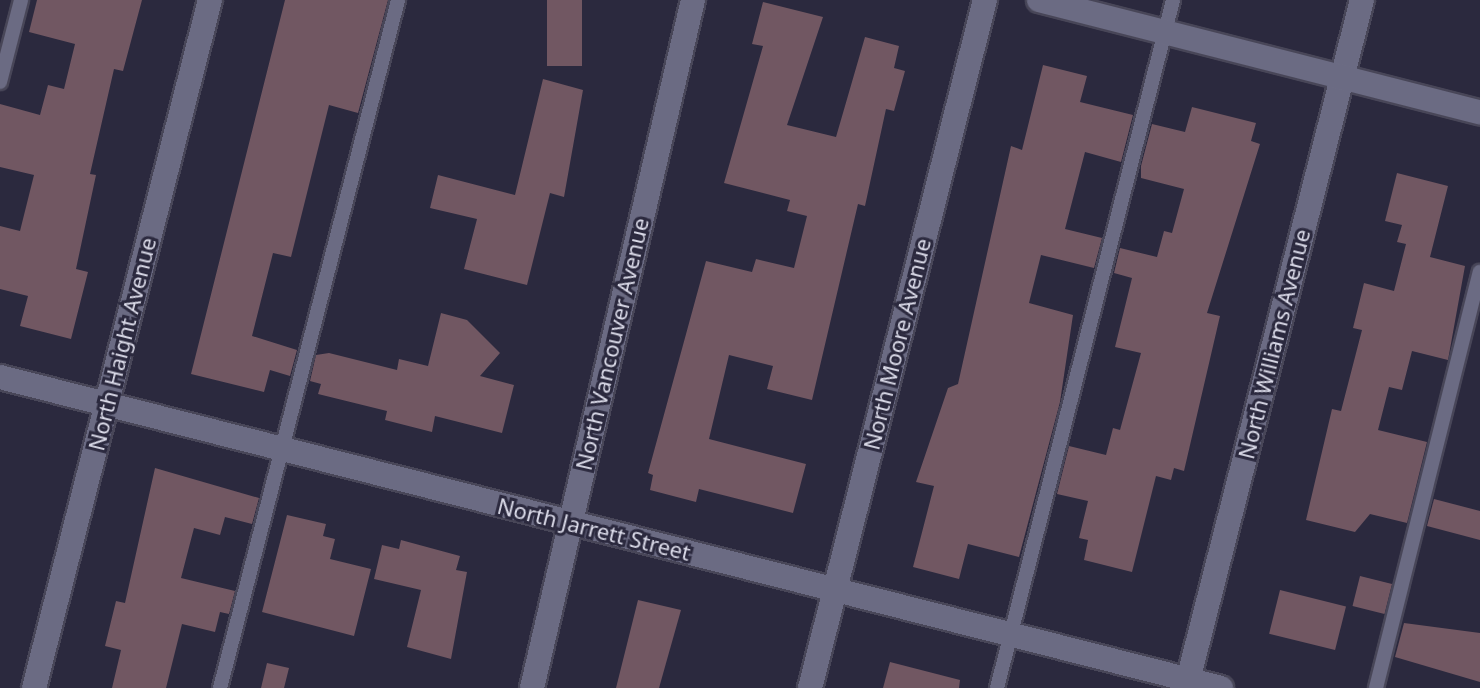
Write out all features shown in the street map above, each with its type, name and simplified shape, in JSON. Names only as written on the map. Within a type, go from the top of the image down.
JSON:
[{"type":"street","name":"North Haight Avenue","points":[[34,688],[210,0]]},
{"type":"street","name":"North Vancouver Avenue","points":[[532,688],[693,0]]},
{"type":"street","name":"North Moore Avenue","points":[[810,688],[985,0]]},
{"type":"street","points":[[1039,0],[1480,112]]},
{"type":"street","name":"North Williams Avenue","points":[[1187,684],[1362,0]]},
{"type":"street","name":"North Jarrett Street","points":[[0,377],[1011,635],[1187,684],[1221,688]]},
{"type":"lane","points":[[0,82],[21,0]]},
{"type":"lane","points":[[220,688],[398,0]]},
{"type":"lane","points":[[997,688],[1173,0]]},
{"type":"lane","points":[[1376,688],[1480,272]]},
{"type":"building","points":[[37,0],[142,0],[123,71],[114,69],[90,174],[96,175],[76,269],[88,272],[71,339],[20,326],[28,296],[0,289],[0,226],[20,231],[34,175],[0,167],[0,104],[40,115],[48,85],[64,89],[75,44],[29,32]]},
{"type":"building","points":[[285,0],[388,0],[358,113],[329,105],[291,257],[273,253],[252,336],[297,350],[290,376],[270,370],[264,392],[191,374]]},
{"type":"building","points":[[547,0],[582,0],[582,66],[547,66]]},
{"type":"building","points":[[763,2],[823,17],[787,125],[836,137],[865,37],[899,46],[894,68],[905,71],[894,111],[886,109],[865,206],[858,204],[812,400],[767,389],[773,366],[729,355],[709,439],[806,464],[793,513],[699,489],[696,502],[650,490],[653,475],[648,473],[706,261],[752,272],[756,259],[794,268],[807,216],[787,211],[790,200],[724,183],[763,46],[752,44]]},
{"type":"building","points":[[1043,65],[1087,76],[1080,102],[1133,115],[1121,162],[1085,152],[1065,229],[1102,238],[1094,268],[1041,255],[1029,303],[1073,315],[1060,402],[1019,557],[968,544],[959,579],[913,567],[934,486],[916,482],[948,388],[958,384],[1011,146],[1022,150]]},
{"type":"building","points":[[543,79],[583,90],[564,197],[550,193],[527,285],[464,269],[477,219],[430,208],[438,175],[515,195]]},
{"type":"building","points":[[1192,107],[1256,123],[1251,141],[1260,144],[1207,313],[1220,316],[1184,471],[1174,468],[1171,480],[1156,476],[1132,572],[1084,560],[1088,540],[1079,538],[1088,501],[1057,494],[1069,446],[1106,455],[1113,428],[1120,430],[1141,353],[1115,347],[1132,278],[1114,273],[1120,248],[1157,257],[1164,231],[1172,233],[1184,189],[1141,178],[1141,166],[1152,124],[1185,132]]},
{"type":"building","points":[[1397,173],[1448,186],[1430,257],[1465,266],[1448,360],[1412,351],[1402,390],[1389,387],[1378,430],[1427,442],[1407,523],[1370,514],[1355,532],[1306,520],[1332,409],[1341,411],[1362,330],[1353,328],[1364,283],[1394,291],[1406,244],[1397,242],[1402,225],[1385,221]]},
{"type":"building","points":[[441,313],[467,320],[500,353],[480,376],[514,385],[502,433],[435,416],[432,432],[385,420],[387,411],[318,394],[321,384],[310,381],[316,355],[329,353],[397,370],[399,359],[428,366]]},
{"type":"building","points":[[155,468],[259,498],[252,524],[225,517],[220,535],[194,528],[181,578],[235,591],[229,614],[220,612],[215,632],[182,624],[166,688],[112,688],[121,650],[105,646],[116,601],[125,603]]},
{"type":"building","points":[[1434,499],[1480,511],[1480,540],[1427,526]]},
{"type":"building","points":[[287,515],[326,524],[323,536],[335,539],[330,559],[371,569],[354,636],[262,612]]},
{"type":"building","points":[[401,540],[460,556],[456,570],[467,572],[451,659],[407,647],[421,590],[374,579],[382,545],[399,549]]},
{"type":"building","points":[[1360,576],[1392,584],[1385,614],[1353,606]]},
{"type":"building","points":[[1280,590],[1346,606],[1335,650],[1269,634]]},
{"type":"building","points":[[638,600],[681,610],[659,688],[616,688]]},
{"type":"building","points":[[1404,623],[1480,633],[1480,682],[1395,657]]},
{"type":"building","points":[[890,662],[960,680],[959,688],[883,688]]},
{"type":"building","points":[[267,663],[289,668],[284,688],[261,688]]}]
